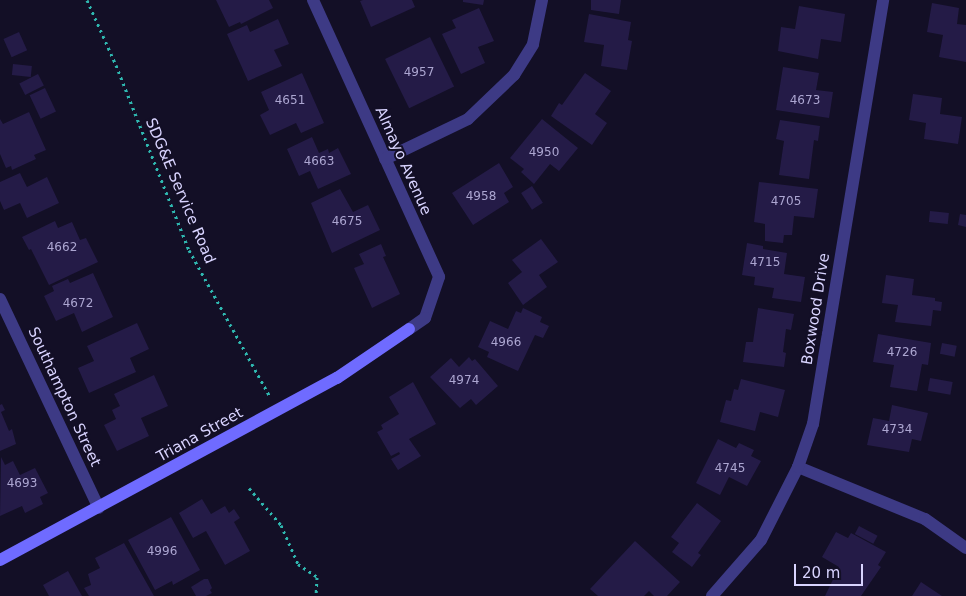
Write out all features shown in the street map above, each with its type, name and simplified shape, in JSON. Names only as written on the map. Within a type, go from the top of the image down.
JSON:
[{"type":"street","name":"Almayo Avenue","points":[[313,0],[439,277],[425,318],[409,329]]},
{"type":"street","points":[[384,159],[468,119],[514,75],[533,44],[542,0]]},
{"type":"street","name":"Boxwood Drive","points":[[712,596],[761,540],[798,467],[813,424],[883,0]]},
{"type":"street","name":"Southampton Street","points":[[0,299],[99,508]]},
{"type":"street","name":"Triana Street","points":[[0,560],[337,378],[409,329]]},
{"type":"street","points":[[798,467],[925,519],[966,548]]},
{"type":"path","name":"SDG&E Service Road","points":[[87,0],[116,65],[188,250],[277,411]]},
{"type":"path","points":[[249,488],[281,525],[298,564],[317,577],[316,596]]},
{"type":"building","points":[[216,0],[269,0],[273,8],[241,24],[240,22],[229,27]]},
{"type":"building","points":[[412,0],[415,7],[371,27],[360,1]]},
{"type":"building","points":[[463,0],[484,0],[483,5],[463,2]]},
{"type":"building","points":[[591,0],[621,0],[619,14],[591,10]]},
{"type":"building","points":[[932,3],[959,8],[957,24],[966,25],[966,62],[939,57],[943,35],[927,32]]},
{"type":"building","points":[[799,6],[845,14],[841,42],[821,39],[818,59],[778,51],[781,27],[795,29]]},
{"type":"building","points":[[479,8],[494,41],[478,47],[485,63],[461,74],[442,34],[456,28],[452,20]]},
{"type":"building","points":[[589,14],[631,22],[628,40],[632,41],[627,70],[601,66],[604,45],[584,42]]},
{"type":"building","points":[[278,19],[289,44],[274,50],[282,66],[248,81],[227,34],[247,25],[250,32]]},
{"type":"building","points":[[19,32],[27,50],[12,57],[3,39]]},
{"type":"building","points":[[430,37],[454,86],[409,108],[385,59]]},
{"type":"building","points":[[13,64],[32,66],[31,77],[12,75]]},
{"type":"building","points":[[783,67],[819,73],[816,90],[833,92],[829,118],[776,110]]},
{"type":"building","points":[[302,73],[324,123],[301,133],[296,123],[270,135],[260,115],[269,110],[261,92]]},
{"type":"building","points":[[585,73],[611,91],[595,114],[607,123],[592,145],[551,116],[559,103],[562,105]]},
{"type":"building","points":[[38,74],[44,86],[25,95],[19,84]]},
{"type":"building","points":[[45,88],[56,112],[41,119],[30,95]]},
{"type":"building","points":[[913,94],[942,98],[940,114],[962,117],[958,144],[924,139],[926,123],[909,120]]},
{"type":"building","points":[[29,112],[46,150],[34,155],[36,159],[12,170],[11,166],[6,168],[0,154],[0,119],[3,124]]},
{"type":"building","points":[[542,119],[578,148],[559,171],[550,164],[534,184],[521,172],[524,169],[510,158]]},
{"type":"building","points":[[780,120],[820,126],[818,141],[814,140],[809,179],[779,175],[784,141],[776,139]]},
{"type":"building","points":[[312,137],[319,153],[328,149],[329,153],[338,148],[351,174],[318,189],[310,171],[299,176],[287,149]]},
{"type":"building","points":[[499,163],[513,187],[504,193],[509,202],[473,225],[452,193]]},
{"type":"building","points":[[20,173],[27,187],[47,177],[59,203],[27,218],[20,203],[4,210],[0,201],[0,182]]},
{"type":"building","points":[[759,182],[818,189],[814,218],[794,216],[792,235],[784,235],[783,243],[765,241],[765,224],[754,222]]},
{"type":"building","points":[[532,186],[543,203],[532,210],[521,193]]},
{"type":"building","points":[[340,189],[353,212],[368,205],[380,230],[332,253],[311,203]]},
{"type":"building","points":[[930,211],[949,213],[948,224],[929,222]]},
{"type":"building","points":[[960,214],[966,215],[966,227],[958,225]]},
{"type":"building","points":[[55,221],[58,228],[72,222],[80,240],[86,238],[98,262],[49,285],[31,249],[29,250],[22,237]]},
{"type":"building","points":[[541,239],[558,262],[539,275],[547,287],[523,305],[508,283],[522,272],[512,260]]},
{"type":"building","points":[[747,243],[763,246],[763,249],[787,253],[784,274],[805,277],[801,302],[772,298],[774,288],[754,285],[755,277],[742,275]]},
{"type":"building","points":[[381,244],[386,256],[383,257],[400,294],[372,308],[354,268],[364,264],[359,254]]},
{"type":"building","points":[[93,273],[113,317],[82,332],[74,313],[56,321],[44,296],[54,291],[52,286],[68,279],[70,283]]},
{"type":"building","points":[[886,275],[914,279],[912,295],[935,298],[935,301],[942,302],[941,311],[933,310],[931,326],[895,322],[898,305],[882,303]]},
{"type":"building","points":[[523,308],[542,317],[540,322],[549,326],[543,338],[535,335],[518,371],[487,357],[489,352],[478,347],[490,321],[508,329],[516,311],[521,313]]},
{"type":"building","points":[[758,308],[794,314],[791,330],[786,329],[783,352],[786,353],[784,367],[743,362],[746,342],[753,342]]},
{"type":"building","points":[[137,323],[149,349],[130,358],[136,372],[89,393],[78,368],[94,361],[87,346]]},
{"type":"building","points":[[878,334],[931,343],[928,365],[922,364],[917,391],[890,387],[894,365],[873,362]]},
{"type":"building","points":[[942,343],[957,346],[955,357],[940,354]]},
{"type":"building","points":[[469,357],[472,361],[475,359],[498,386],[476,405],[471,399],[460,408],[430,377],[451,358],[459,367]]},
{"type":"building","points":[[154,375],[168,406],[141,418],[149,436],[117,451],[104,425],[116,419],[112,410],[120,406],[114,394]]},
{"type":"building","points":[[930,378],[953,382],[950,395],[928,391]]},
{"type":"building","points":[[741,379],[785,390],[778,417],[760,412],[755,431],[720,422],[726,400],[731,401],[734,389],[738,390]]},
{"type":"building","points":[[413,382],[436,424],[409,439],[421,456],[398,470],[391,459],[400,454],[399,452],[391,456],[377,432],[383,429],[381,425],[399,414],[389,397]]},
{"type":"building","points":[[2,404],[5,410],[1,412],[9,431],[12,429],[16,444],[0,451],[0,405]]},
{"type":"building","points":[[892,405],[928,413],[921,441],[912,439],[909,452],[867,445],[873,418],[889,421]]},
{"type":"building","points":[[718,439],[736,448],[739,443],[754,450],[751,456],[761,461],[747,486],[729,477],[720,495],[696,483]]},
{"type":"building","points":[[1,457],[5,465],[13,461],[20,475],[35,468],[48,493],[40,497],[43,504],[25,513],[22,506],[0,516]]},
{"type":"building","points":[[202,499],[211,514],[225,506],[229,513],[234,509],[240,518],[234,522],[250,551],[225,565],[206,531],[193,538],[179,513]]},
{"type":"building","points":[[697,503],[721,521],[698,553],[701,555],[692,567],[672,552],[679,543],[671,537]]},
{"type":"building","points":[[171,517],[200,570],[173,585],[172,581],[155,590],[128,540]]},
{"type":"building","points":[[859,526],[878,536],[873,544],[855,534]]},
{"type":"building","points":[[836,532],[848,538],[851,533],[886,552],[878,565],[881,567],[861,596],[825,596],[839,567],[822,557]]},
{"type":"building","points":[[635,541],[680,582],[667,596],[654,596],[649,591],[644,596],[598,596],[590,589]]},
{"type":"building","points":[[124,543],[154,596],[89,596],[84,588],[91,585],[88,574],[100,568],[95,558]]},
{"type":"building","points":[[68,571],[82,596],[49,596],[43,585]]},
{"type":"building","points":[[204,579],[208,579],[212,593],[206,596],[196,596],[191,587]]},
{"type":"building","points":[[921,582],[942,596],[912,596]]}]
